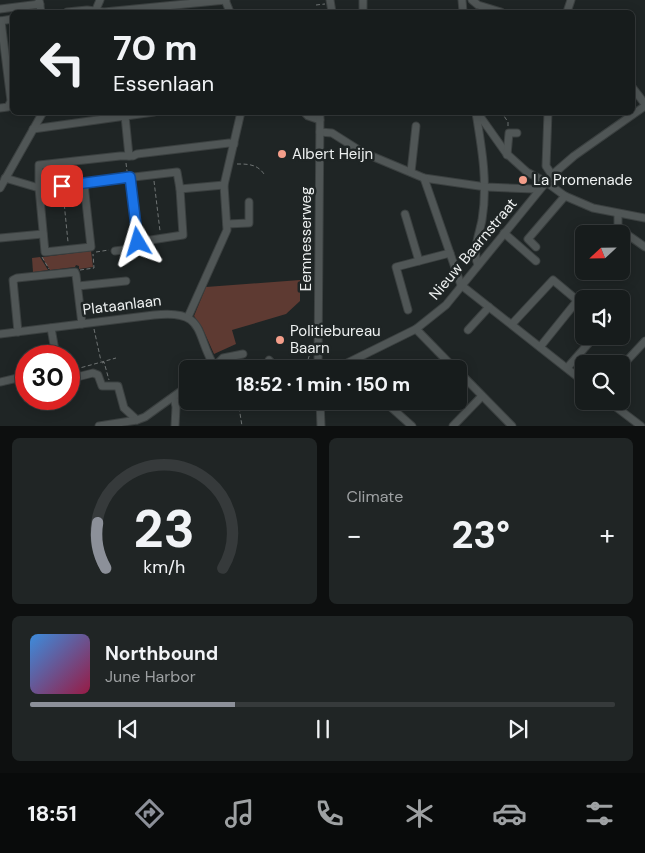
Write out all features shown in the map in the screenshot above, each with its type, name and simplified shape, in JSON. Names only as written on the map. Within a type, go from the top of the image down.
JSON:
[{"type":"street","points":[[139,10],[225,0]]},
{"type":"street","points":[[472,0],[494,10]]},
{"type":"street","points":[[0,9],[39,2]]},
{"type":"street","points":[[0,21],[10,94]]},
{"type":"street","points":[[635,90],[645,105]]},
{"type":"street","points":[[41,115],[2,182],[39,188],[177,172],[183,235],[138,242]]},
{"type":"street","points":[[33,129],[132,115]]},
{"type":"street","points":[[211,360],[202,335],[188,316],[228,230],[224,185],[240,115]]},
{"type":"street","points":[[307,115],[320,116]]},
{"type":"street","points":[[478,115],[486,187],[482,219],[474,256],[478,265]]},
{"type":"street","points":[[479,115],[495,140],[527,172],[566,196],[593,208],[645,218]]},
{"type":"street","points":[[548,115],[546,166],[552,174]]},
{"type":"street","name":"Nieuw Baarnstraat","points":[[353,360],[416,329],[446,305],[552,174],[631,115]]},
{"type":"street","points":[[125,116],[128,157]]},
{"type":"street","name":"Eemnesserweg","points":[[315,360],[320,116]]},
{"type":"street","points":[[410,172],[416,126]]},
{"type":"street","points":[[320,132],[332,133],[362,152],[424,178],[486,187],[534,188],[546,182]]},
{"type":"street","points":[[508,155],[513,133]]},
{"type":"street","points":[[84,184],[92,247],[45,252],[39,188],[39,166],[120,156],[128,157],[137,154],[229,143],[234,144]]},
{"type":"street","points":[[115,251],[138,248],[129,178]]},
{"type":"street","points":[[424,178],[461,285],[575,375]]},
{"type":"street","points":[[180,189],[224,185]]},
{"type":"street","points":[[536,247],[528,239],[566,196]]},
{"type":"street","points":[[227,224],[249,223],[249,202]]},
{"type":"street","points":[[405,214],[419,261]]},
{"type":"street","points":[[618,214],[618,228],[645,247]]},
{"type":"street","points":[[504,233],[536,261]]},
{"type":"street","points":[[0,238],[43,234]]},
{"type":"street","points":[[408,310],[396,267],[450,253]]},
{"type":"street","points":[[18,332],[13,279],[49,274],[74,272],[78,286],[82,324]]},
{"type":"street","points":[[512,324],[553,280],[575,298]]},
{"type":"street","points":[[78,286],[126,281]]},
{"type":"street","points":[[468,330],[490,307]]},
{"type":"street","points":[[540,347],[575,309]]},
{"type":"street","name":"Plataanlaan","points":[[0,334],[168,314],[188,316]]},
{"type":"street","points":[[51,328],[54,345]]},
{"type":"street","points":[[416,329],[446,360]]},
{"type":"street","points":[[630,357],[645,340]]},
{"type":"street","points":[[567,368],[587,345]]},
{"type":"street","points":[[220,360],[243,354]]},
{"type":"street","points":[[80,376],[94,373],[98,375],[102,386],[118,386],[124,408],[137,420]]},
{"type":"street","points":[[0,382],[15,379]]},
{"type":"street","points":[[467,381],[512,426]]},
{"type":"street","points":[[100,426],[127,423],[145,417],[179,393]]},
{"type":"street","points":[[453,426],[482,396]]},
{"type":"street","points":[[174,397],[176,407],[175,426]]},
{"type":"street","points":[[320,410],[321,426]]},
{"type":"street","points":[[394,410],[412,426]]},
{"type":"street","points":[[620,410],[641,426]]},
{"type":"path","points":[[316,5],[330,2]]},
{"type":"path","points":[[503,115],[513,133]]},
{"type":"path","points":[[128,157],[129,178]]},
{"type":"path","points":[[228,164],[248,164],[260,168],[264,174]]},
{"type":"path","points":[[153,175],[161,238]]},
{"type":"path","points":[[62,186],[69,250]]},
{"type":"path","points":[[74,272],[94,268],[93,253],[115,251]]},
{"type":"path","points":[[45,252],[42,259],[49,269],[49,274]]},
{"type":"path","points":[[92,322],[100,362]]},
{"type":"path","points":[[309,360],[312,348]]},
{"type":"path","points":[[80,368],[116,358]]},
{"type":"path","points":[[100,362],[104,362],[111,386]]},
{"type":"path","points":[[239,410],[242,426]]},
{"type":"shaded area","points":[[91,251],[93,267],[79,269],[79,266],[76,265],[75,267],[50,270],[43,259],[43,257]]},
{"type":"shaded area","points":[[40,257],[48,270],[33,272],[32,258]]},
{"type":"shaded area","points":[[300,280],[300,301],[286,314],[232,330],[236,344],[214,354],[202,327],[194,316],[206,287]]},
{"type":"place","name":"Albert Heijn","points":[[282,154]]},
{"type":"place","name":"La Promenade","points":[[523,180]]},
{"type":"place","name":"Politiebureau Baarn","points":[[280,340]]},
{"type":"route","points":[[62,186],[130,177],[138,242]]}]
